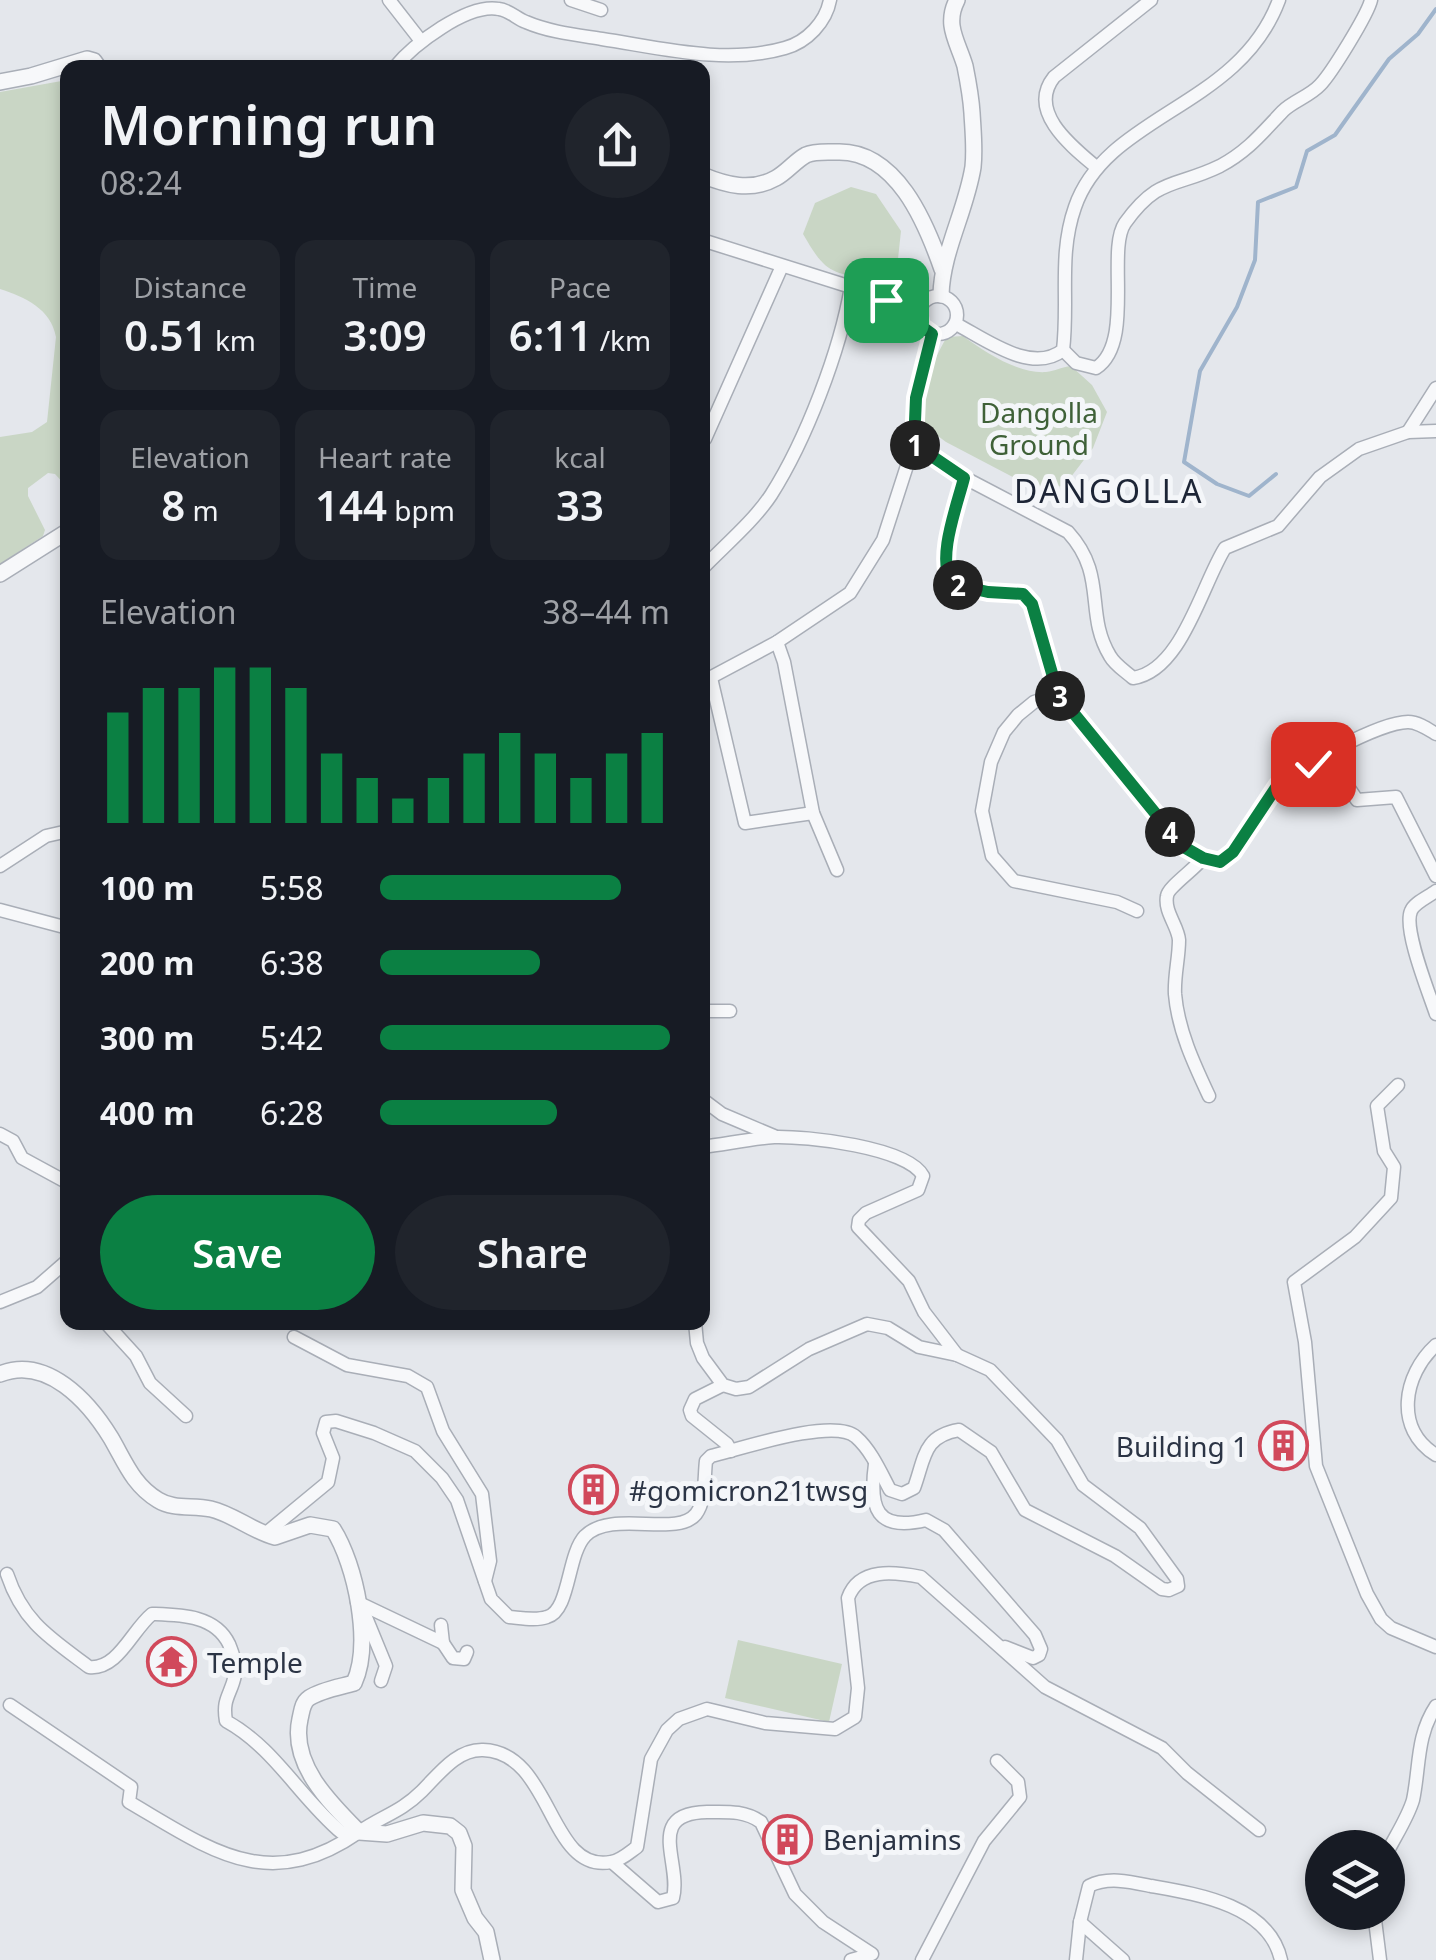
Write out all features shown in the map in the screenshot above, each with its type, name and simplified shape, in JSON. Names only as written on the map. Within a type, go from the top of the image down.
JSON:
[{"type":"street","points":[[389,0],[421,41]]},
{"type":"street","points":[[571,0],[601,10]]},
{"type":"street","points":[[402,60],[421,41],[465,16],[498,4],[526,22],[568,33],[704,55],[785,48],[806,38],[828,14],[830,0]]},
{"type":"street","points":[[1096,166],[1050,121],[1046,88],[1054,77],[1151,0]]},
{"type":"street","points":[[956,324],[1028,360],[1054,357],[1063,350],[1067,319],[1062,276],[1066,238],[1076,203],[1096,166],[1230,71],[1252,47],[1276,7],[1262,0]]},
{"type":"street","points":[[1063,350],[1076,363],[1096,368],[1105,363],[1112,350],[1118,307],[1121,228],[1148,196],[1173,181],[1219,166],[1260,140],[1285,109],[1320,85],[1371,0]]},
{"type":"street","points":[[942,269],[972,170],[974,149],[970,97],[964,64],[950,28],[950,4]]},
{"type":"street","points":[[0,82],[60,66]]},
{"type":"street","points":[[710,178],[732,187],[774,180],[809,153],[846,151],[878,164],[897,180],[926,228],[942,269],[941,295]]},
{"type":"street","points":[[710,243],[918,312]]},
{"type":"street","points":[[710,427],[782,266]]},
{"type":"street","points":[[710,561],[770,497],[799,439],[844,329],[851,287]]},
{"type":"street","points":[[941,295],[956,306],[956,324],[943,335],[932,334],[921,326],[918,312],[928,298],[941,295]]},
{"type":"street","points":[[710,678],[777,642],[850,593],[882,540],[914,444],[916,398],[932,334]]},
{"type":"street","points":[[1408,432],[1436,388]]},
{"type":"street","points":[[914,444],[964,478],[1068,532],[1081,546],[1092,568],[1101,636],[1111,660],[1133,678],[1144,676],[1169,654],[1190,622],[1225,548],[1278,526],[1320,477],[1358,449],[1408,432],[1436,430]]},
{"type":"street","points":[[964,478],[951,526],[946,574],[952,584],[1023,594],[1032,604],[1058,694],[1182,846],[1203,858],[1220,862],[1233,852],[1277,786],[1371,731],[1407,722],[1436,734]]},
{"type":"street","points":[[0,574],[60,536]]},
{"type":"street","points":[[777,642],[813,813],[837,870]]},
{"type":"street","points":[[710,691],[745,823],[813,813]]},
{"type":"street","points":[[1058,694],[1034,702],[1018,715],[1004,732],[991,762],[982,810],[992,856],[1014,881],[1116,902],[1137,911]]},
{"type":"street","points":[[1327,756],[1358,800],[1396,797],[1436,876]]},
{"type":"street","points":[[0,866],[46,836],[60,833]]},
{"type":"street","points":[[1203,858],[1193,872],[1168,890],[1166,898],[1179,937],[1175,994],[1180,1021],[1191,1058],[1210,1096]]},
{"type":"street","points":[[1436,891],[1413,906],[1409,914],[1436,1014]]},
{"type":"street","points":[[0,910],[60,926]]},
{"type":"street","points":[[710,1011],[730,1011]]},
{"type":"street","points":[[1398,1084],[1376,1106],[1384,1151],[1394,1166],[1391,1198],[1355,1237],[1294,1282],[1305,1342],[1316,1466],[1381,1620],[1390,1628],[1436,1647]]},
{"type":"street","points":[[710,1105],[777,1137]]},
{"type":"street","points":[[0,1134],[13,1141],[22,1158],[60,1179]]},
{"type":"street","points":[[710,1146],[777,1137],[880,1150],[910,1160],[924,1176],[918,1190],[866,1213],[858,1227],[909,1281],[924,1312],[957,1355]]},
{"type":"street","points":[[0,1302],[37,1287],[60,1267]]},
{"type":"street","points":[[265,1534],[328,1482],[333,1458],[323,1433],[326,1422],[336,1421],[414,1451],[442,1478],[457,1500],[491,1600],[509,1618],[542,1619],[554,1616],[560,1608],[570,1564],[583,1538],[594,1530],[624,1523],[684,1523],[695,1516],[706,1461],[711,1456],[812,1432],[841,1430],[855,1435],[890,1490],[902,1494],[914,1488],[932,1440],[941,1433],[958,1430],[991,1452],[1025,1510],[1037,1519],[1115,1556],[1162,1589],[1178,1586],[1140,1528],[1083,1485],[1057,1440],[990,1370],[957,1355],[918,1347],[888,1328],[866,1324],[809,1349],[748,1387],[736,1389],[723,1385],[703,1358],[696,1330]]},
{"type":"street","points":[[112,1330],[136,1356],[150,1382],[186,1416]]},
{"type":"street","points":[[294,1338],[347,1364],[408,1376],[427,1387],[444,1431],[482,1494],[490,1561],[484,1582]]},
{"type":"street","points":[[1436,1346],[1423,1357],[1406,1400],[1410,1426],[1436,1455]]},
{"type":"street","points":[[6,1372],[28,1369],[51,1376],[81,1399],[110,1437],[130,1476],[170,1506],[213,1510],[275,1537],[310,1525],[333,1529],[341,1541],[359,1602],[386,1666],[381,1681]]},
{"type":"street","points":[[723,1385],[695,1399],[690,1410],[731,1452]]},
{"type":"street","points":[[875,1463],[871,1494],[875,1510],[893,1524],[904,1526],[926,1520],[944,1530],[1035,1635],[1039,1655],[1033,1658],[989,1640]]},
{"type":"street","points":[[10,1705],[131,1787],[129,1802],[217,1853],[258,1864],[300,1860],[348,1842],[359,1832],[404,1809],[454,1759],[478,1749],[490,1750],[518,1765],[542,1792],[567,1846],[592,1861],[613,1862],[637,1847],[651,1760],[667,1730],[679,1719],[707,1709],[765,1723],[835,1728],[855,1717],[858,1688],[848,1598],[851,1589],[865,1577],[894,1571],[920,1577],[1046,1687],[1162,1748],[1259,1830]]},
{"type":"street","points":[[7,1574],[14,1594],[34,1626],[90,1667],[100,1668],[112,1661],[140,1623],[152,1614],[202,1620],[223,1633],[234,1656],[236,1673],[224,1705],[226,1721],[244,1731],[274,1758],[322,1817],[342,1834],[387,1834],[423,1823],[450,1826],[459,1833],[464,1846],[463,1890],[486,1932],[492,1960]]},
{"type":"street","points":[[359,1602],[443,1643]]},
{"type":"street","points":[[359,1602],[364,1646],[354,1683],[304,1702],[298,1731],[308,1772],[334,1808],[359,1832]]},
{"type":"street","points":[[441,1625],[443,1643],[453,1658],[464,1659],[467,1652]]},
{"type":"street","points":[[1398,1830],[1412,1803],[1419,1746],[1436,1706]]},
{"type":"street","points":[[922,1960],[984,1841],[1020,1797],[1018,1782],[998,1761]]},
{"type":"street","points":[[613,1862],[658,1902],[666,1902],[676,1890],[669,1838],[672,1825],[680,1817],[714,1812],[752,1816],[761,1822],[796,1894],[823,1922],[878,1957]]},
{"type":"street","points":[[1076,1960],[1080,1922],[1090,1886],[1124,1880],[1225,1903],[1267,1932],[1282,1960]]},
{"type":"street","points":[[1080,1922],[1123,1960]]},
{"type":"street","points":[[1376,1930],[1380,1960]]},
{"type":"street","points":[[851,1960],[878,1957]]},
{"type":"green space","points":[[60,81],[60,479],[48,473],[28,488],[28,496],[45,530],[43,536],[0,564],[0,437],[32,432],[47,422],[56,337],[43,312],[27,300],[0,289],[0,92]]},
{"type":"green space","points":[[851,187],[876,194],[901,231],[898,259],[872,279],[829,268],[803,234],[815,203]]},
{"type":"green space","name":"Dangolla Ground","points":[[963,336],[1013,366],[1046,372],[1071,366],[1092,385],[1107,412],[1093,448],[1064,486],[1034,488],[946,442],[922,424],[926,389],[936,357],[947,337]]},
{"type":"green space","points":[[738,1640],[842,1664],[829,1722],[725,1698]]},
{"type":"waterway","points":[[1276,474],[1249,496],[1217,484],[1184,462],[1200,371],[1237,307],[1255,260],[1258,202],[1296,187],[1307,151],[1335,135],[1389,59],[1418,34],[1436,9]]},
{"type":"place","name":"Building 1","points":[[1283,1446]]},
{"type":"place","name":"#gomicron21twsg","points":[[594,1490]]},
{"type":"place","name":"Temple","points":[[172,1662]]},
{"type":"place","name":"Benjamins","points":[[788,1839]]},
{"type":"district","name":"DANGOLLA","points":[[1109,490]]},
{"type":"route","points":[[886,300],[918,312],[921,326],[932,334],[916,398],[914,444],[964,478],[951,526],[946,574],[952,584],[1023,594],[1032,604],[1058,694],[1182,846],[1220,862],[1233,852],[1277,786],[1313,764]]}]
